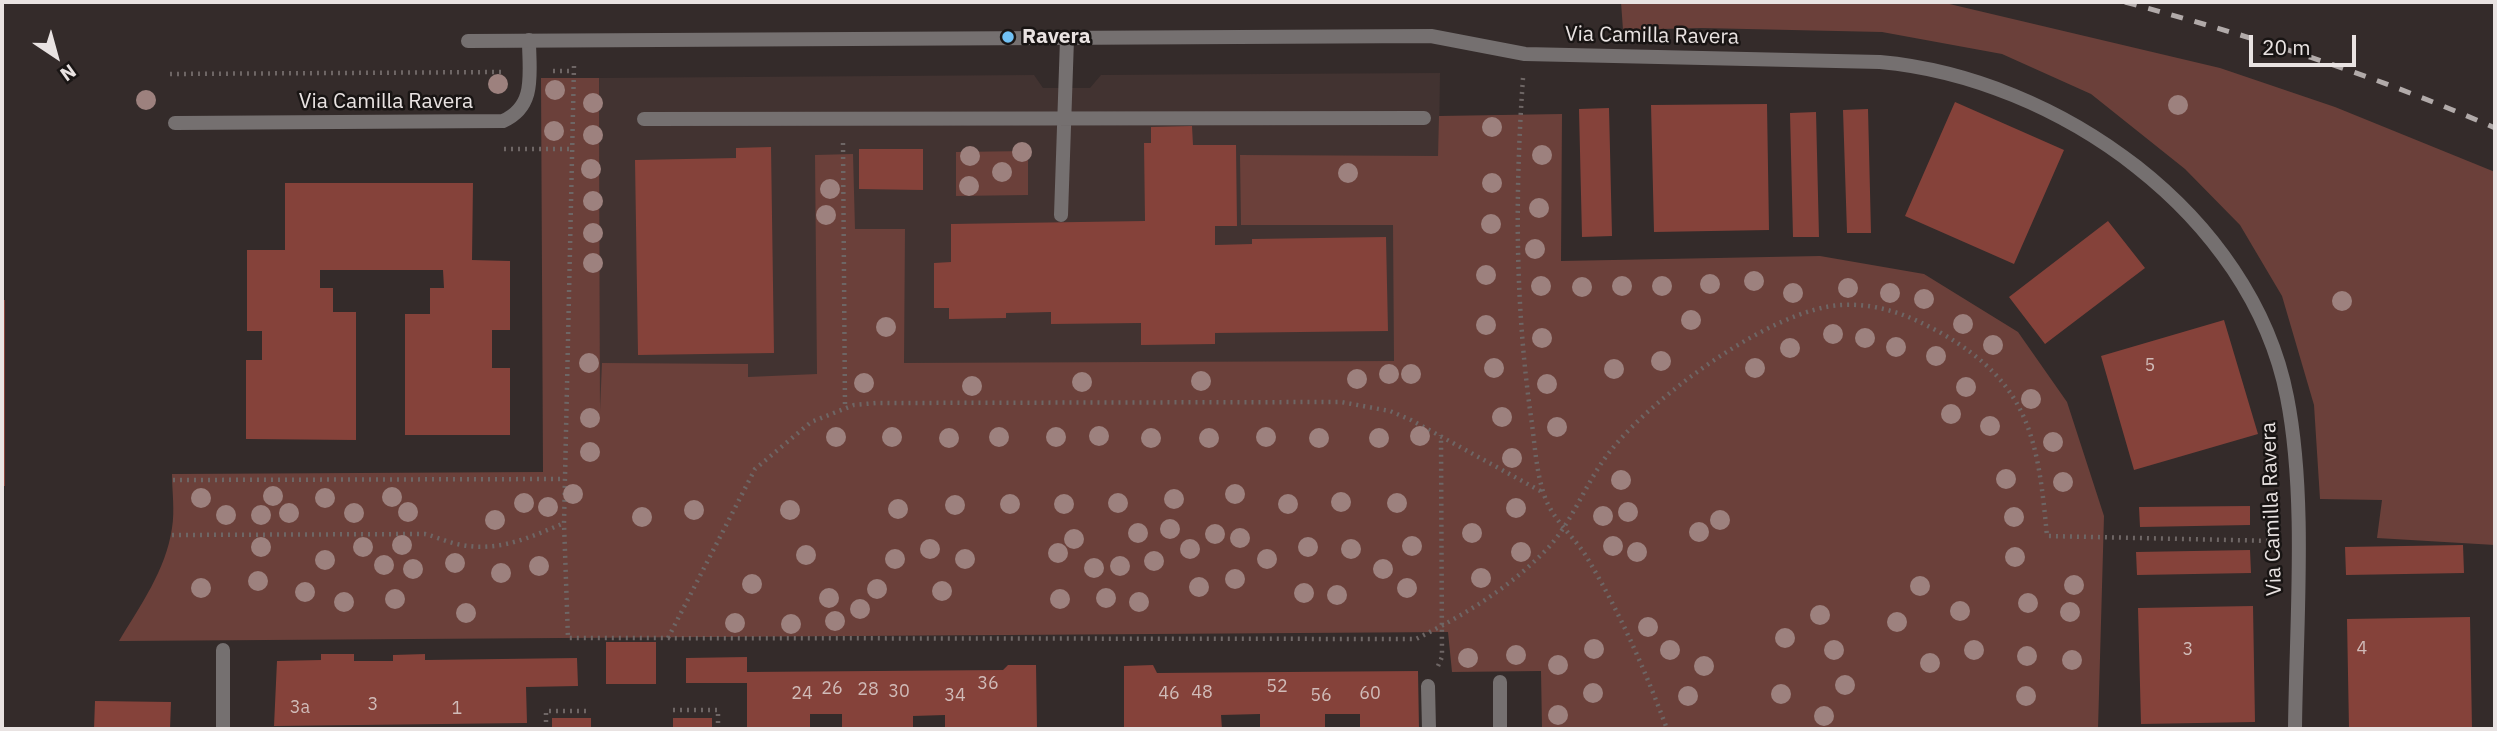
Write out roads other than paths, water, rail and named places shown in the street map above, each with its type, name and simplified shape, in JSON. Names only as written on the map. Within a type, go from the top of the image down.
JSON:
[{"type":"street","name":"Via Camilla Ravera","points":[[468,41],[1431,36],[1525,54],[1910,65],[2012,93],[2100,139],[2151,178],[2196,225],[2238,280],[2268,334],[2286,394],[2292,428],[2297,542],[2295,729]]},
{"type":"street","points":[[1061,215],[1067,39]]},
{"type":"street","name":"Via Camilla Ravera","points":[[175,123],[503,121],[521,111],[527,102],[529,40]]},
{"type":"street","points":[[643,119],[1424,118]]},
{"type":"street","points":[[223,650],[223,729]]},
{"type":"street","points":[[1500,682],[1500,729]]},
{"type":"street","points":[[1429,686],[1429,729]]},
{"type":"railway","points":[[2125,2],[2312,58],[2403,90],[2495,128]]},
{"type":"place","name":"Ravera","points":[[1008,37]]}]
